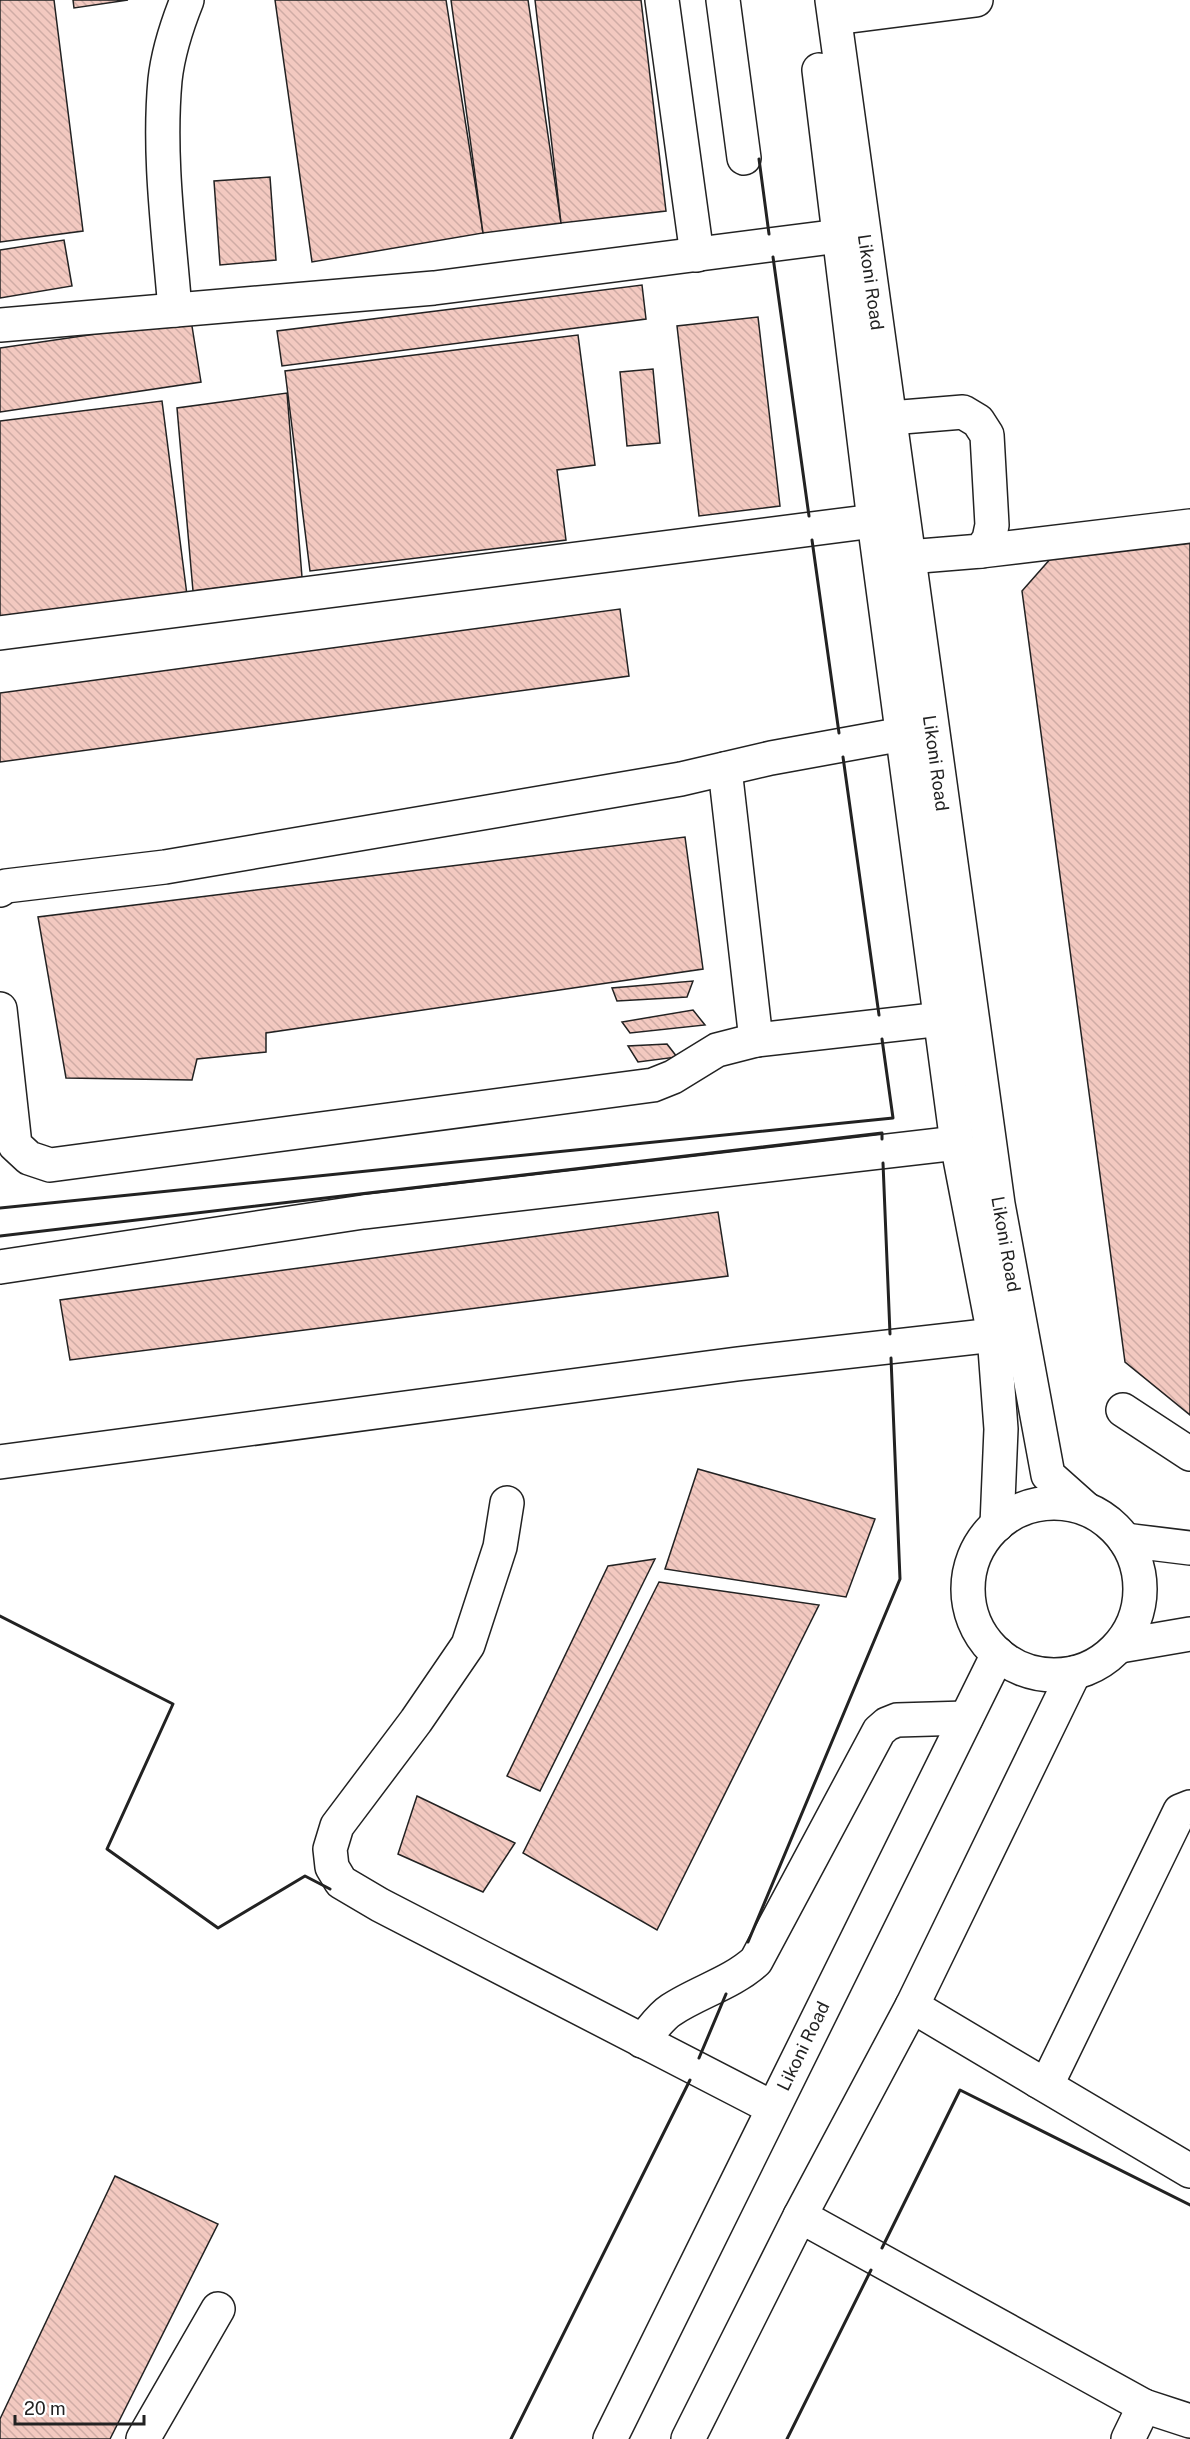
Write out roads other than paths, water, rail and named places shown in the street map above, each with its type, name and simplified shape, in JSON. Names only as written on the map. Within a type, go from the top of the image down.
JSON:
[{"type":"street","points":[[175,310],[164,163],[165,78],[175,29],[187,0]]},
{"type":"street","points":[[662,0],[697,255]]},
{"type":"street","points":[[723,0],[744,158]]},
{"type":"street","points":[[826,6],[976,0]]},
{"type":"street","name":"Likoni Road","points":[[826,6],[839,236],[874,521],[957,1143],[994,1335],[1001,1429],[997,1525]]},
{"type":"street","name":"Likoni Road","points":[[826,6],[890,418],[1002,1226],[1048,1475],[1085,1508]]},
{"type":"street","points":[[0,325],[434,288],[839,236]]},
{"type":"street","points":[[890,418],[963,412],[978,421],[987,435],[992,525],[989,539],[981,551]]},
{"type":"street","points":[[0,633],[874,521]]},
{"type":"street","points":[[908,557],[981,551],[1190,526]]},
{"type":"street","points":[[0,890],[6,886],[165,867],[681,779],[903,734]]},
{"type":"street","points":[[725,769],[756,1040]]},
{"type":"street","points":[[0,1009],[15,1145],[29,1158],[50,1165],[653,1085],[673,1077],[717,1050],[756,1040],[942,1019]]},
{"type":"street","points":[[0,1268],[363,1212],[957,1143]]},
{"type":"street","points":[[0,1462],[737,1364],[994,1335]]},
{"type":"street","points":[[1123,1410],[1190,1454]]},
{"type":"street","points":[[507,1503],[500,1547],[468,1645],[416,1721],[337,1826],[330,1849],[332,1867],[341,1882],[380,1905],[773,2108]]},
{"type":"street","points":[[1048,1503],[1085,1508],[1107,1521],[1125,1540],[1138,1566],[1141,1593],[1135,1622],[1120,1646],[1107,1658],[1074,1673],[1047,1675],[1021,1669],[998,1654],[982,1636],[971,1614],[968,1590],[971,1566],[981,1543],[997,1525],[1026,1508],[1048,1503]]},
{"type":"street","points":[[1125,1540],[1190,1548]]},
{"type":"street","points":[[1120,1646],[1190,1634]]},
{"type":"street","name":"Likoni Road","points":[[610,2439],[998,1654]]},
{"type":"street","points":[[688,2439],[800,2216],[912,2006],[1074,1673]]},
{"type":"street","points":[[642,2041],[669,2011],[714,1986],[738,1976],[756,1961],[879,1731],[887,1724],[897,1720],[966,1718]]},
{"type":"street","points":[[1038,2081],[1050,2078],[1180,1811],[1190,1807]]},
{"type":"street","points":[[912,2006],[1190,2171]]},
{"type":"street","points":[[800,2216],[1144,2406],[1190,2421]]},
{"type":"street","points":[[143,2439],[218,2309]]},
{"type":"street","points":[[1128,2439],[1144,2406]]}]
